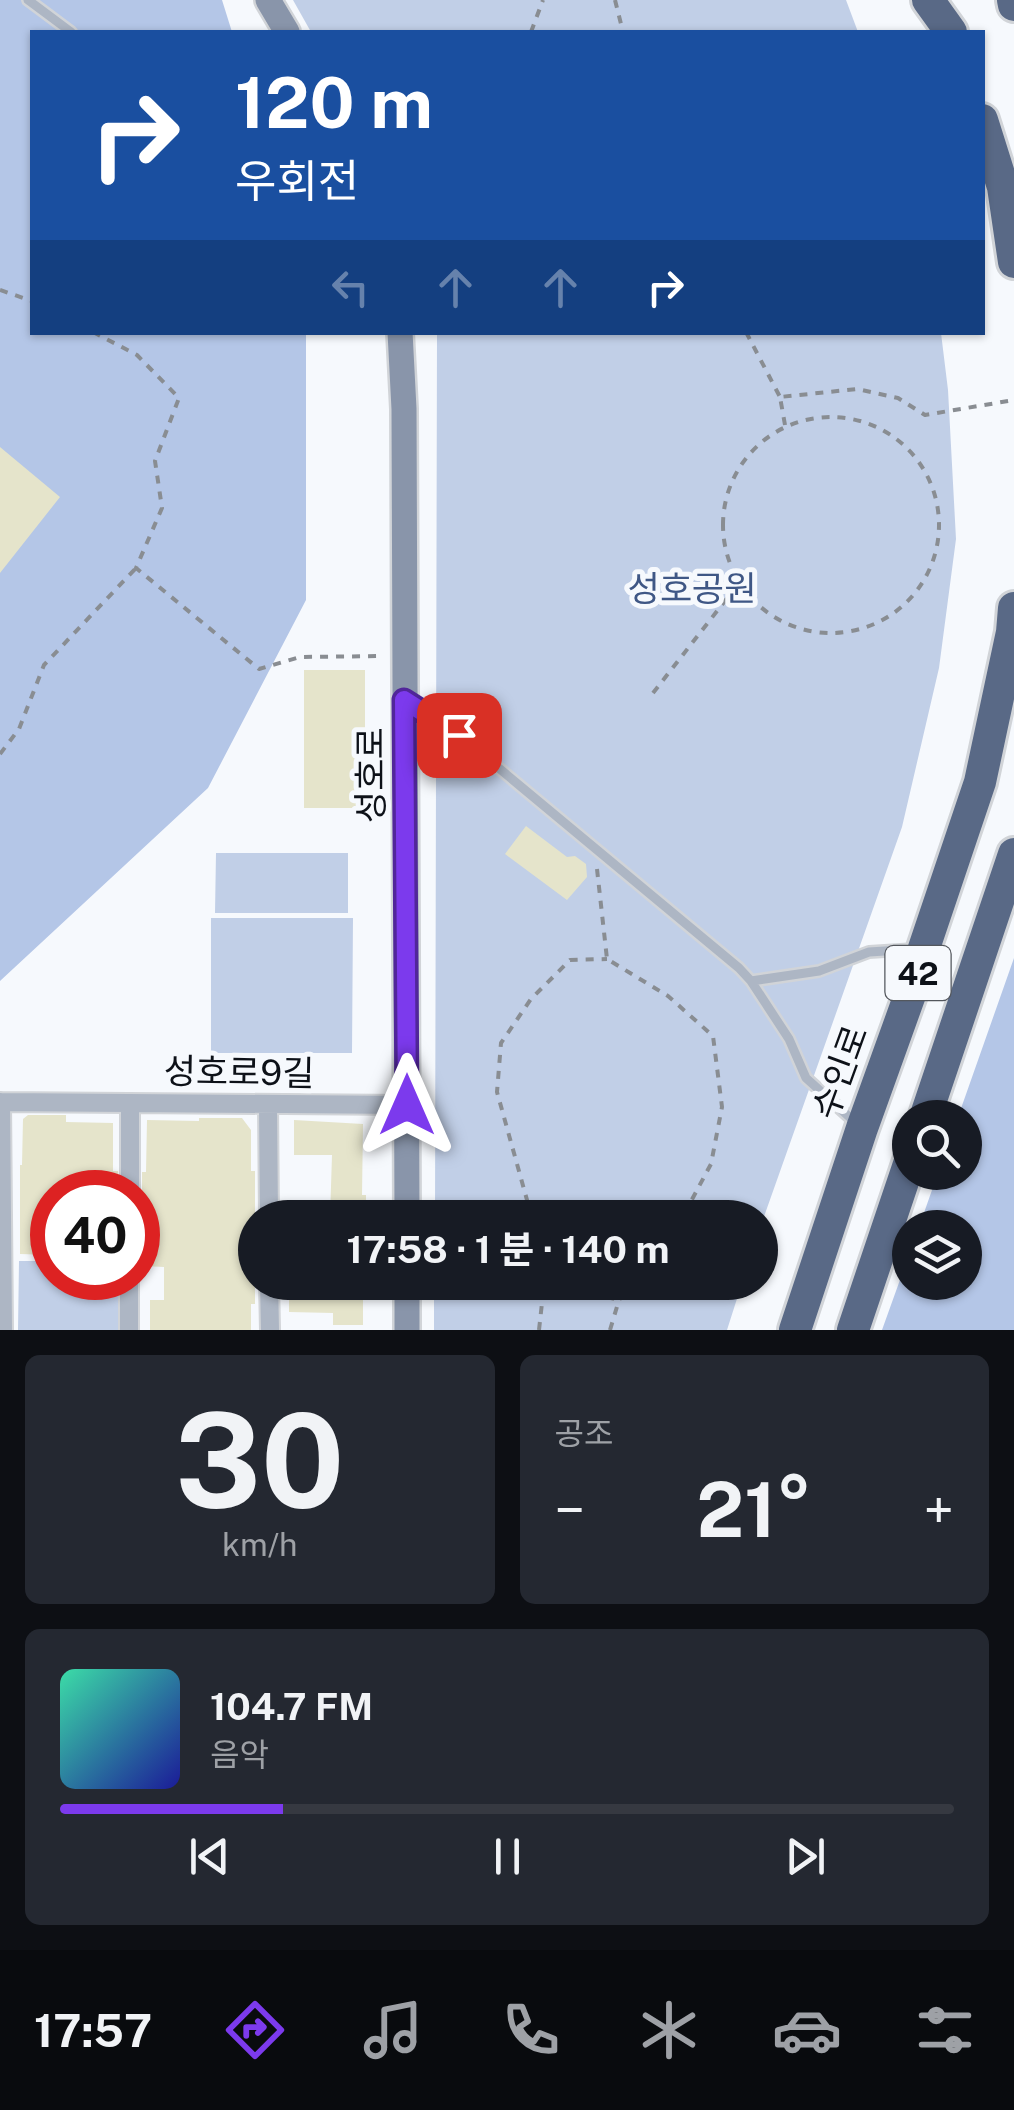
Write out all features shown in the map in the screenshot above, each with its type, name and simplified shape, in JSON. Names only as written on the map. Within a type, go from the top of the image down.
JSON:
[{"type":"highway","points":[[928,0],[951,30]]},
{"type":"highway","points":[[945,0],[952,30]]},
{"type":"highway","points":[[985,129],[1004,187],[1014,262]]},
{"type":"highway","name":"수인로","points":[[795,1330],[980,782],[1014,608]]},
{"type":"highway","name":"42","points":[[931,1100],[1014,854]]},
{"type":"highway","points":[[852,1330],[900,1190]]},
{"type":"street","points":[[268,0],[287,30]]},
{"type":"street","name":"성호로","points":[[400,335],[404,409],[407,1200]]},
{"type":"street","name":"성호로9길","points":[[3,1330],[1,1102],[407,1105]]},
{"type":"street","name":"성호로9길","points":[[130,1103],[130,1170]]},
{"type":"street","points":[[268,1105],[269,1200]]},
{"type":"street","points":[[129,1300],[129,1330]]},
{"type":"street","points":[[270,1300],[270,1330]]},
{"type":"street","points":[[407,1300],[407,1330]]},
{"type":"lane","points":[[28,0],[68,30]]},
{"type":"lane","points":[[404,700],[459,735],[739,968],[751,980],[788,1039],[806,1078],[862,1128]]},
{"type":"lane","points":[[751,980],[819,972],[869,952],[924,948]]},
{"type":"path","points":[[532,30],[542,0]]},
{"type":"path","points":[[615,0],[622,30]]},
{"type":"path","points":[[0,290],[30,300]]},
{"type":"path","points":[[0,754],[19,729],[44,665],[136,568],[162,508],[155,461],[179,398],[137,355],[99,335]]},
{"type":"path","points":[[748,335],[780,397],[786,426]]},
{"type":"path","points":[[780,397],[857,389],[898,398],[925,415],[1014,400]]},
{"type":"path","points":[[822,416],[859,419],[890,433],[916,456],[934,486],[940,520],[936,554],[922,585],[898,610],[868,627],[834,634],[797,628],[764,611],[739,584],[725,550],[722,512],[733,477],[755,447],[786,426],[822,416]]},
{"type":"path","points":[[136,568],[259,669],[300,657],[404,656]]},
{"type":"path","points":[[652,693],[739,584]]},
{"type":"path","points":[[594,849],[607,959]]},
{"type":"path","points":[[527,1200],[496,1092],[501,1044],[531,999],[570,960],[607,959],[668,996],[713,1036],[722,1107],[712,1164],[692,1200]]},
{"type":"path","points":[[539,1330],[542,1300]]},
{"type":"path","points":[[610,1330],[619,1300]]},
{"type":"green space","points":[[293,0],[846,0],[857,30],[310,30]]},
{"type":"green space","name":"성호공원","points":[[437,335],[941,335],[956,539],[939,668],[902,827],[770,1200],[435,1200]]},
{"type":"green space","points":[[216,853],[348,853],[348,913],[215,913]]},
{"type":"green space","points":[[211,918],[353,918],[352,1053],[211,1053]]},
{"type":"green space","points":[[19,1261],[30,1261],[30,1300],[123,1300],[123,1330],[18,1330]]},
{"type":"green space","points":[[434,1300],[737,1300],[727,1330],[434,1330]]},
{"type":"shaded area","points":[[0,0],[222,0],[231,30],[30,30],[30,335],[306,335],[306,600],[208,788],[0,981]]},
{"type":"shaded area","points":[[1014,958],[1014,1330],[882,1330],[893,1300],[982,1300],[982,1210],[925,1210],[932,1190],[982,1190],[982,1100],[964,1100]]},
{"type":"building","points":[[0,447],[60,497],[0,573]]},
{"type":"building","points":[[304,670],[365,670],[365,808],[304,808]]},
{"type":"building","points":[[526,826],[567,857],[575,856],[586,864],[587,877],[567,900],[505,854]]},
{"type":"building","points":[[28,1115],[66,1115],[66,1122],[113,1123],[113,1170],[30,1170],[30,1254],[20,1254],[23,1119]]},
{"type":"building","points":[[242,1118],[251,1130],[255,1200],[238,1200],[238,1300],[255,1300],[251,1304],[251,1330],[150,1330],[150,1300],[164,1300],[164,1267],[160,1267],[160,1170],[146,1170],[147,1120]]},
{"type":"building","points":[[294,1120],[363,1124],[362,1195],[366,1195],[366,1200],[331,1200],[332,1155],[294,1155]]},
{"type":"building","points":[[289,1300],[363,1300],[363,1325],[333,1325],[333,1313],[289,1312]]},
{"type":"route","points":[[407,1105],[404,700],[459,735]]}]
